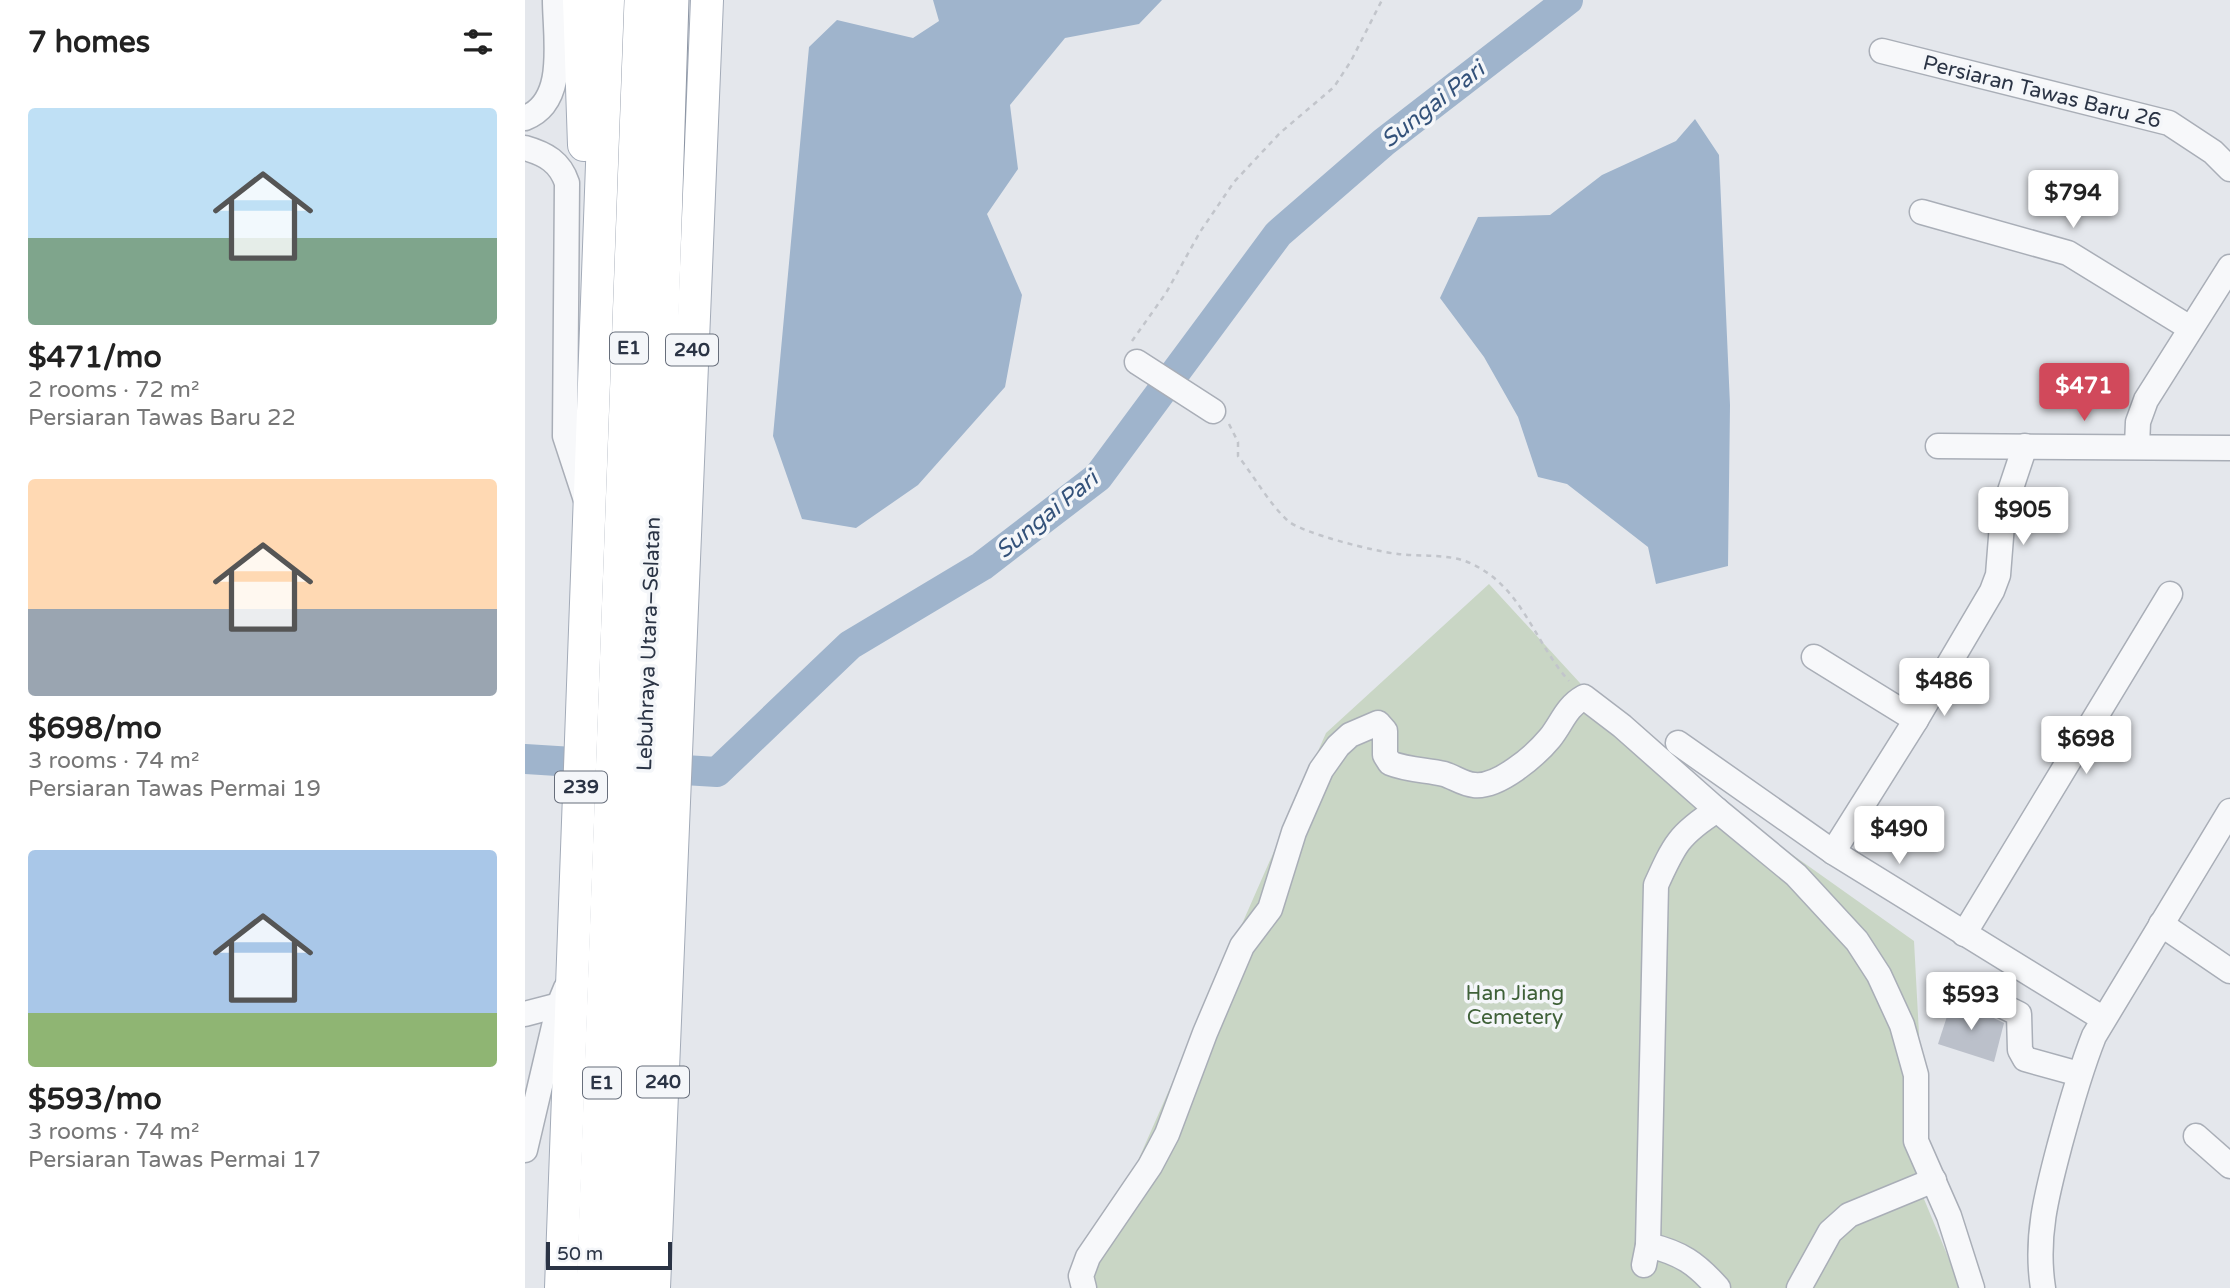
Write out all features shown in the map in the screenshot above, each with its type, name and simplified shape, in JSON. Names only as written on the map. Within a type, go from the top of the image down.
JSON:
[{"type":"highway","name":"Lebuhraya Utara–Selatan","points":[[632,698],[643,0]]},
{"type":"highway","name":"Lebuhraya Utara–Selatan","points":[[621,1288],[625,878],[632,698],[670,0]]},
{"type":"highway","name":"Lebuhraya Utara–Selatan","points":[[595,1288],[625,878]]},
{"type":"main road","points":[[579,0],[584,168],[583,257],[596,338]]},
{"type":"main road","name":"239","points":[[561,1288],[573,975],[625,878],[632,698],[588,507],[608,0]]},
{"type":"main road","name":"240","points":[[632,698],[707,0]]},
{"type":"main road","name":"240","points":[[625,878],[655,1288]]},
{"type":"street","points":[[525,118],[535,114],[547,102],[555,79],[555,0]]},
{"type":"street","name":"Persiaran Tawas Baru 26","points":[[1882,51],[2169,123],[2213,152],[2230,169]]},
{"type":"street","points":[[525,148],[549,157],[562,168],[567,183],[565,436],[588,507]]},
{"type":"street","points":[[1922,212],[2069,253],[2190,328]]},
{"type":"street","points":[[2137,446],[2138,422],[2145,400],[2230,267]]},
{"type":"street","points":[[1137,362],[1213,411]]},
{"type":"street","points":[[1938,446],[2230,448]]},
{"type":"street","points":[[1833,852],[1916,720],[1992,591],[2012,481],[2025,446]]},
{"type":"street","points":[[1964,934],[2170,594]]},
{"type":"street","points":[[1814,657],[1916,720]]},
{"type":"street","points":[[1084,1288],[1081,1276],[1088,1257],[1150,1166],[1167,1134],[1205,1033],[1242,946],[1270,909],[1294,832],[1314,785],[1338,746],[1350,735],[1378,723],[1385,731],[1385,755],[1390,763],[1487,786],[1496,783],[1539,749],[1555,731],[1569,707],[1584,697],[1622,726],[1796,875],[1835,914],[1857,941],[1879,975],[1912,1055],[1916,1075],[1914,1132],[1972,1288]]},
{"type":"street","points":[[1678,743],[1833,852],[2102,1018]]},
{"type":"street","points":[[1717,810],[1692,826],[1674,845],[1656,885],[1646,1255],[1682,1255],[1702,1270],[1718,1288]]},
{"type":"street","points":[[2043,1288],[2039,1256],[2043,1208],[2079,1074],[2102,1018],[2230,811]]},
{"type":"street","points":[[2161,924],[2230,971]]},
{"type":"street","points":[[525,1150],[559,1005],[573,975]]},
{"type":"street","points":[[1964,987],[2019,1014],[2020,1050],[2025,1059],[2079,1074]]},
{"type":"street","points":[[525,1014],[559,1005]]},
{"type":"street","points":[[2196,1136],[2230,1166]]},
{"type":"street","points":[[1799,1288],[1830,1232],[1849,1215],[1934,1180]]},
{"type":"path","points":[[1137,362],[1131,354],[1134,336],[1166,293],[1216,208],[1254,159],[1334,87],[1351,61],[1382,0]]},
{"type":"path","points":[[1213,411],[1230,426],[1238,442],[1238,456],[1288,521],[1367,548],[1396,554],[1460,559],[1480,568],[1516,598],[1554,664],[1584,697]]},
{"type":"green space","name":"Han Jiang Cemetery","points":[[1489,584],[1635,743],[1914,941],[1919,1034],[1919,1187],[1961,1288],[1082,1288],[1326,733]]},
{"type":"water","points":[[933,0],[1162,0],[1139,24],[1065,38],[1010,105],[1018,169],[987,214],[1022,295],[1005,387],[918,485],[856,528],[802,519],[773,436],[809,47],[837,20],[913,38],[939,21]]},
{"type":"water","points":[[1695,119],[1719,155],[1730,405],[1728,566],[1656,584],[1648,547],[1567,484],[1538,477],[1518,417],[1484,357],[1440,298],[1478,217],[1550,215],[1602,175],[1676,141]]},
{"type":"building","points":[[1953,998],[2004,1023],[1994,1062],[1938,1044]]},
{"type":"waterway","name":"Sungai Pari","points":[[651,768],[717,772],[850,645],[982,566],[1098,477],[1278,234],[1384,142],[1568,0]]},
{"type":"waterway","name":"Sungai Pari","points":[[525,759],[605,764]]}]
